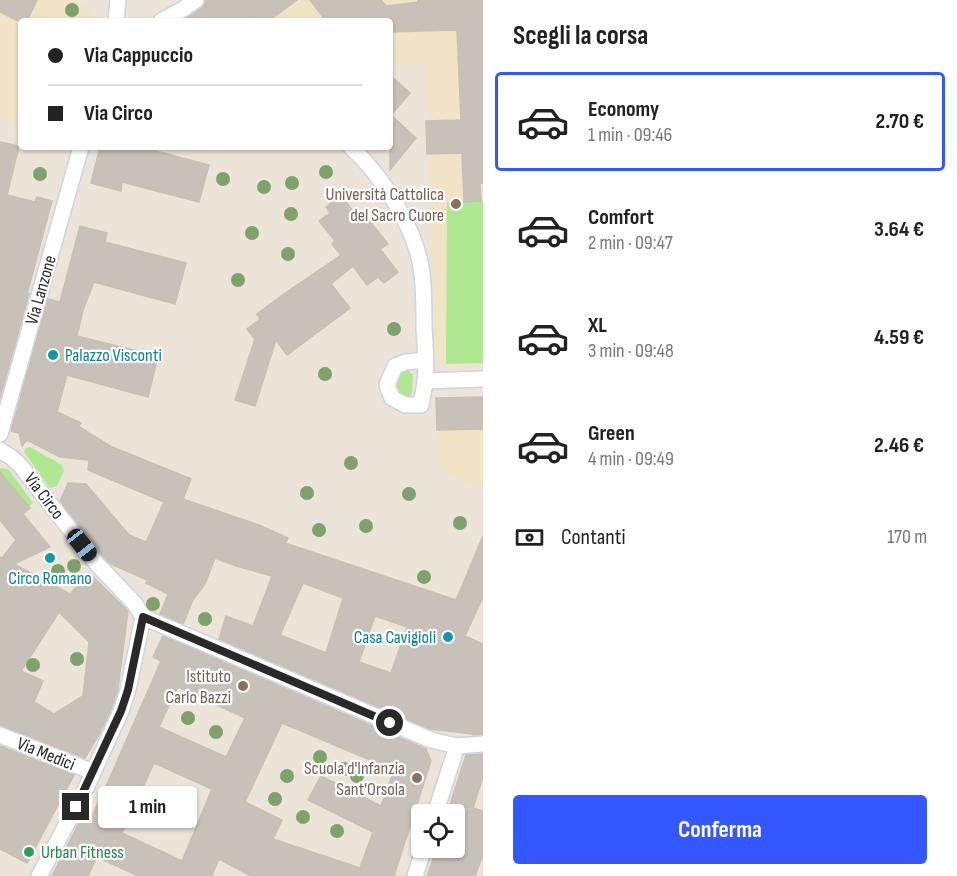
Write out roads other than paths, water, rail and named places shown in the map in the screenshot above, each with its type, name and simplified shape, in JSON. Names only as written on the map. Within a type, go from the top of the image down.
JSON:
[{"type":"street","points":[[116,18],[118,0]]},
{"type":"street","points":[[166,18],[196,0]]},
{"type":"street","name":"Via Lanzone","points":[[0,434],[80,150]]},
{"type":"street","points":[[354,150],[364,159],[401,212],[414,242],[422,272],[425,360],[425,381],[421,405],[405,405],[392,398],[387,385],[395,366],[425,360]]},
{"type":"street","points":[[425,381],[483,379]]},
{"type":"street","name":"Via Circo","points":[[0,450],[20,465],[97,564],[135,604],[143,617]]},
{"type":"street","points":[[41,870],[93,772],[121,711],[128,690],[143,617],[431,740],[457,746],[483,744]]},
{"type":"street","name":"Via Medici","points":[[0,735],[93,772]]},
{"type":"street","points":[[438,804],[457,746]]},
{"type":"street","points":[[415,876],[421,858]]},
{"type":"place","name":"Università Cattolica del Sacro Cuore","points":[[456,204]]},
{"type":"place","name":"Palazzo Visconti","points":[[53,355]]},
{"type":"place","name":"Circo Romano","points":[[50,558]]},
{"type":"place","name":"Casa Cavigioli","points":[[448,637]]},
{"type":"place","name":"Istituto Carlo Bazzi","points":[[243,686]]},
{"type":"place","name":"Scuola d'Infanzia Sant'Orsola","points":[[417,778]]},
{"type":"place","name":"Urban Fitness","points":[[29,852]]}]
